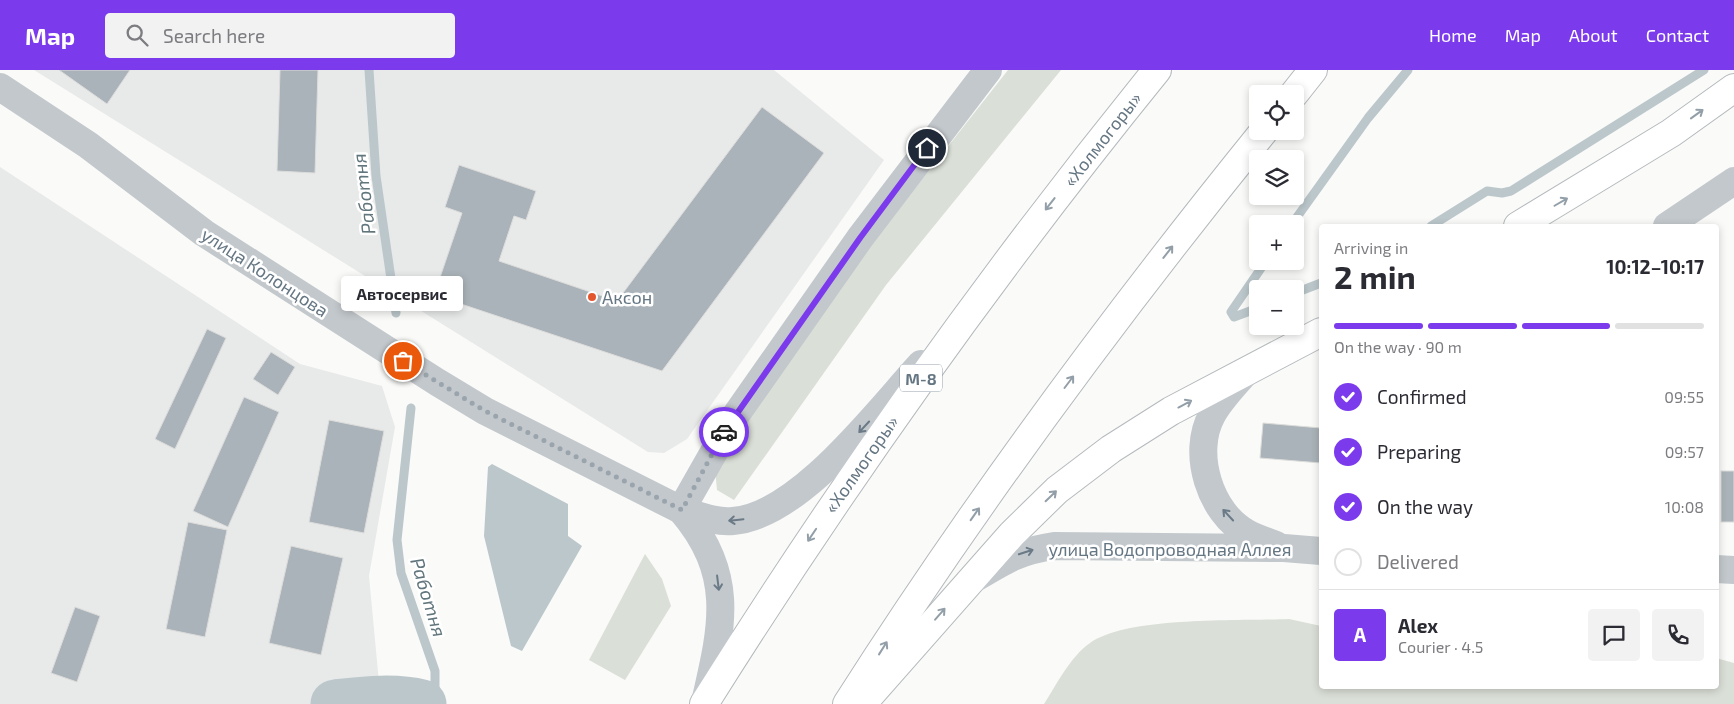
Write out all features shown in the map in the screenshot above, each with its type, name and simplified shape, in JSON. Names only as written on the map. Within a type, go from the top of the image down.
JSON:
[{"type":"main road","name":"«Холмогоры»","points":[[704,702],[788,570],[968,313],[1157,70]]},
{"type":"main road","points":[[1302,85],[1314,70]]},
{"type":"main road","points":[[1521,224],[1672,133],[1734,88]]},
{"type":"main road","points":[[848,704],[890,637],[1066,386],[1257,140]]},
{"type":"main road","points":[[862,704],[1012,534],[1057,490],[1111,449],[1171,411],[1319,333]]},
{"type":"street","points":[[968,313],[830,464],[792,498],[772,510],[752,518],[732,522],[713,520],[682,510],[731,422],[860,238],[988,70]]},
{"type":"street","name":"улица Колонцова","points":[[0,88],[88,145],[204,233],[437,382],[485,411],[682,510],[699,530],[718,576],[721,620],[704,702]]},
{"type":"street","points":[[1670,224],[1734,181]]},
{"type":"street","points":[[1245,372],[1211,416],[1204,443],[1204,467],[1210,492],[1226,514],[1246,533],[1284,548]]},
{"type":"street","name":"улица Водопроводная Аллея","points":[[968,583],[1006,560],[1028,550],[1054,546],[1284,548],[1319,551]]},
{"type":"street","points":[[1719,569],[1734,570]]},
{"type":"shaded area","points":[[34,70],[774,70],[884,160],[687,439],[664,453],[648,452]]},
{"type":"shaded area","points":[[1008,70],[1061,70],[886,285],[734,500],[717,490],[715,469],[735,435],[869,247]]},
{"type":"shaded area","points":[[0,167],[300,364],[382,386],[395,427],[369,576],[381,704],[0,704]]},
{"type":"shaded area","points":[[492,464],[568,504],[568,536],[582,546],[522,651],[511,646],[484,536],[488,467]]},
{"type":"shaded area","points":[[645,554],[662,579],[671,606],[625,680],[589,660]]},
{"type":"shaded area","points":[[1289,619],[1319,626],[1319,689],[1719,689],[1719,659],[1734,663],[1734,704],[1044,704],[1064,671],[1076,656],[1090,643],[1107,634],[1157,624],[1215,620]]},
{"type":"building","points":[[59,70],[130,70],[107,104]]},
{"type":"building","points":[[280,70],[318,70],[315,173],[277,171]]},
{"type":"building","points":[[762,107],[824,153],[662,371],[434,295],[462,213],[445,207],[459,165],[536,191],[526,220],[514,216],[499,261],[617,301]]},
{"type":"building","points":[[207,329],[226,338],[175,449],[155,439]]},
{"type":"building","points":[[271,352],[295,367],[278,395],[253,379]]},
{"type":"building","points":[[244,397],[279,412],[228,527],[193,511]]},
{"type":"building","points":[[329,420],[384,431],[364,533],[309,522]]},
{"type":"building","points":[[1263,423],[1319,428],[1319,463],[1260,458]]},
{"type":"building","points":[[1721,471],[1734,471],[1734,522],[1721,522]]},
{"type":"building","points":[[188,522],[227,530],[205,637],[166,629]]},
{"type":"building","points":[[291,546],[343,558],[321,655],[269,643]]},
{"type":"building","points":[[75,607],[100,616],[77,682],[51,673]]},
{"type":"waterway","name":"Работня","points":[[369,70],[376,176],[396,313]]},
{"type":"waterway","points":[[1298,215],[1368,118],[1408,70]]},
{"type":"waterway","points":[[1434,224],[1487,191],[1502,193],[1511,191],[1704,70]]},
{"type":"waterway","points":[[1253,280],[1260,270]]},
{"type":"waterway","points":[[1304,290],[1319,284]]},
{"type":"waterway","points":[[1249,286],[1231,312],[1234,317],[1249,311]]},
{"type":"waterway","name":"Работня","points":[[411,408],[397,540],[401,573],[435,671],[435,704]]},
{"type":"waterway","points":[[335,704],[390,700],[422,704]]},
{"type":"way so far","points":[[403,361],[485,411],[602,472],[682,510],[724,432]]},
{"type":"place","name":"Аксон","points":[[592,297]]},
{"type":"place","name":"Автосервис","points":[[403,361]]},
{"type":"route","points":[[724,432],[860,238],[927,148]]}]
